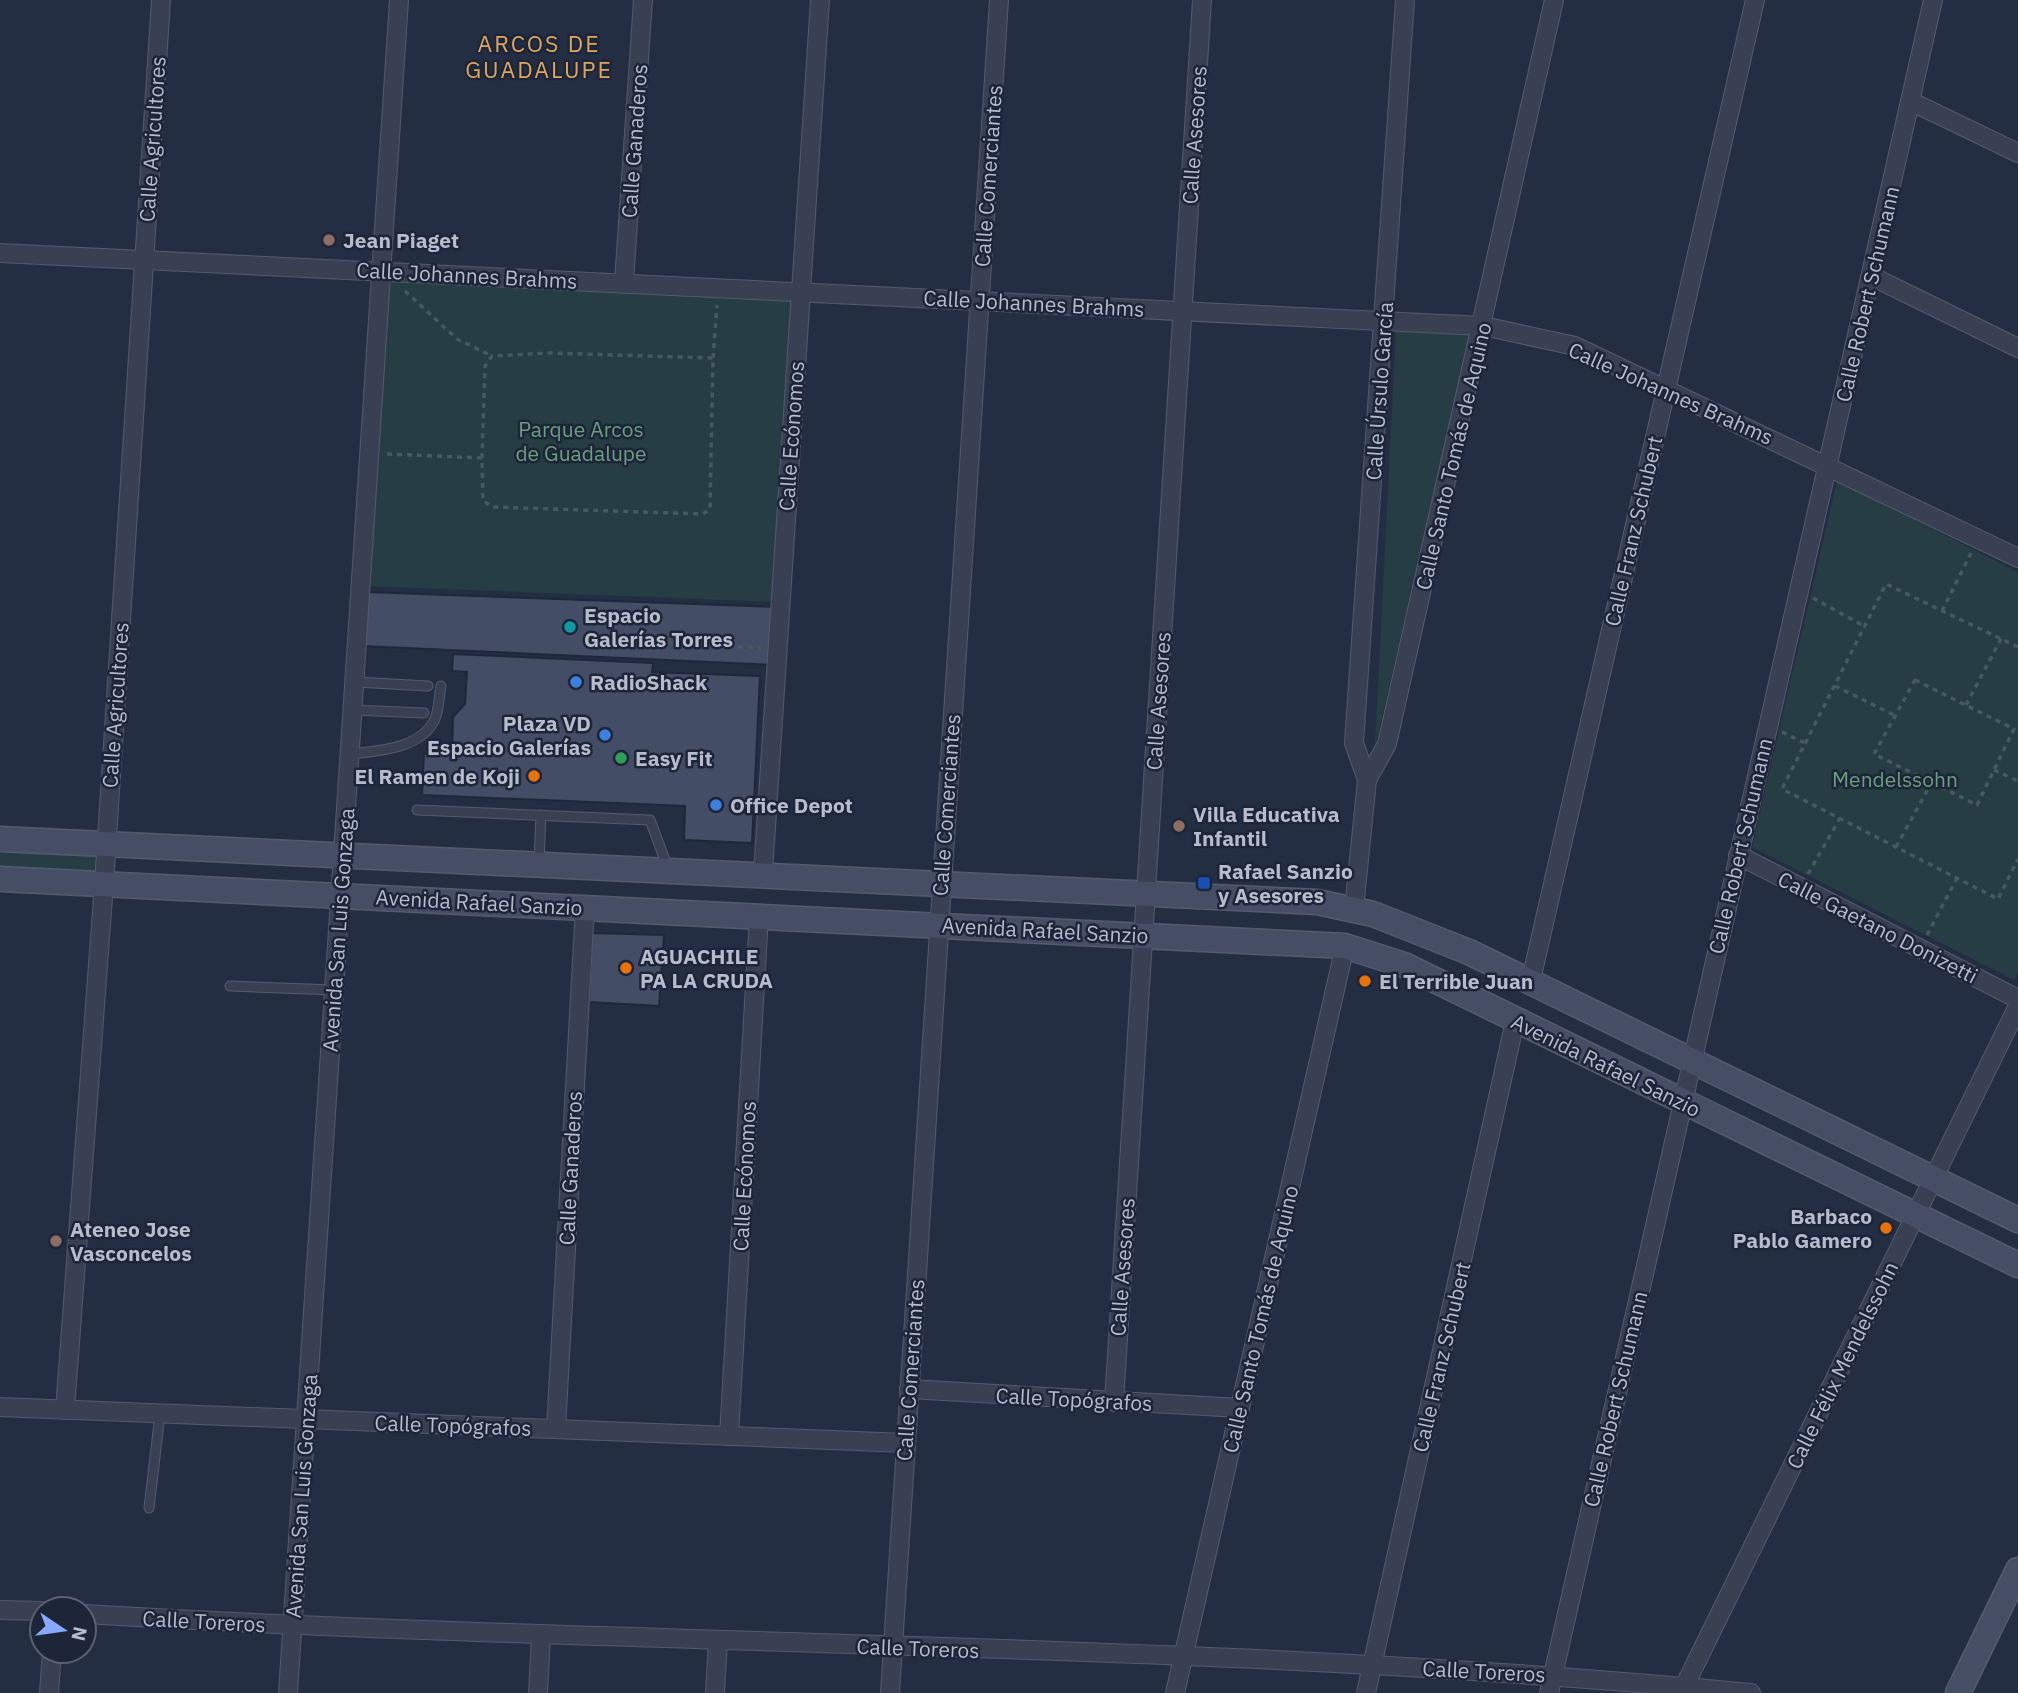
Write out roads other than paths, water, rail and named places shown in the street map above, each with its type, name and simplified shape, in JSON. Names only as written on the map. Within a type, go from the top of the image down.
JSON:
[{"type":"main road","name":"Avenida Rafael Sanzio","points":[[0,839],[763,873],[1317,902],[1354,909],[1416,929],[1531,980],[2018,1220]]},
{"type":"main road","name":"Avenida Rafael Sanzio","points":[[0,879],[1345,946],[1404,965],[2018,1265]]},
{"type":"main road","points":[[1958,1693],[2018,1570]]},
{"type":"street","name":"Calle Agricultores","points":[[65,1410],[107,844],[161,0]]},
{"type":"street","name":"Avenida San Luis Gonzaga","points":[[288,1693],[399,0]]},
{"type":"street","name":"Calle Ganaderos","points":[[624,282],[643,0]]},
{"type":"street","name":"Calle Ecónomos","points":[[763,873],[820,0]]},
{"type":"street","name":"Calle Comerciantes","points":[[890,1693],[999,0]]},
{"type":"street","name":"Calle Asesores","points":[[1114,1402],[1202,0]]},
{"type":"street","name":"Calle Úrsulo García","points":[[1367,780],[1354,743],[1405,0]]},
{"type":"street","name":"Calle Santo Tomás de Aquino","points":[[1354,909],[1367,780],[1387,744],[1483,326],[1554,0]]},
{"type":"street","name":"Calle Franz Schubert","points":[[1531,980],[1755,0]]},
{"type":"street","name":"Calle Robert Schumann","points":[[1549,1693],[1933,0]]},
{"type":"street","points":[[1910,101],[2018,153]]},
{"type":"street","name":"Calle Johannes Brahms","points":[[0,253],[802,290],[1483,326],[1575,346],[2018,558]]},
{"type":"street","points":[[1871,276],[2018,348]]},
{"type":"street","name":"Calle Gaetano Donizetti","points":[[1738,855],[2018,999]]},
{"type":"street","name":"Calle Ganaderos","points":[[556,1429],[585,907]]},
{"type":"street","name":"Calle Ecónomos","points":[[729,1436],[759,916]]},
{"type":"street","name":"Calle Santo Tomás de Aquino","points":[[1175,1693],[1345,946]]},
{"type":"street","name":"Calle Félix Mendelssohn","points":[[1684,1687],[2018,1006]]},
{"type":"street","name":"Calle Franz Schubert","points":[[1366,1693],[1516,1021]]},
{"type":"street","name":"Calle Topógrafos","points":[[909,1389],[1240,1408]]},
{"type":"street","name":"Calle Topógrafos","points":[[0,1407],[906,1443]]},
{"type":"street","points":[[0,1609],[28,1610]]},
{"type":"street","name":"Calle Toreros","points":[[98,1615],[292,1626],[1372,1665],[1553,1674],[1751,1693]]},
{"type":"street","points":[[538,1693],[541,1634]]},
{"type":"street","points":[[715,1693],[718,1642]]},
{"type":"street","points":[[49,1693],[51,1665]]},
{"type":"lane","points":[[355,682],[428,686]]},
{"type":"lane","points":[[350,754],[387,749],[422,737],[435,719],[441,686]]},
{"type":"lane","points":[[353,710],[424,713]]},
{"type":"lane","points":[[416,810],[650,820],[669,869]]},
{"type":"lane","points":[[539,864],[541,815]]},
{"type":"lane","points":[[230,986],[334,990]]},
{"type":"lane","points":[[149,1508],[160,1414]]},
{"type":"place","name":"Jean Piaget","points":[[329,240]]},
{"type":"place","name":"Espacio Galerías Torres","points":[[570,627]]},
{"type":"place","name":"RadioShack","points":[[576,682]]},
{"type":"place","name":"Plaza VD Espacio Galerías","points":[[605,735]]},
{"type":"place","name":"Easy Fit","points":[[621,758]]},
{"type":"place","name":"El Ramen de Koji","points":[[534,776]]},
{"type":"place","name":"Office Depot","points":[[716,805]]},
{"type":"place","name":"Villa Educativa Infantil","points":[[1179,826]]},
{"type":"place","name":"Rafael Sanzio y Asesores","points":[[1204,883]]},
{"type":"place","name":"AGUACHILE PA LA CRUDA","points":[[626,968]]},
{"type":"place","name":"El Terrible Juan","points":[[1365,981]]},
{"type":"place","name":"Barbaco Pablo Gamero","points":[[1886,1228]]},
{"type":"place","name":"Ateneo Jose Vasconcelos","points":[[56,1241]]},
{"type":"district","name":"ARCOS DE GUADALUPE","points":[[539,56]]},
{"type":"park label","name":"Parque Arcos de Guadalupe","points":[[581,441]]},
{"type":"park label","name":"Mendelssohn","points":[[1895,779]]}]
